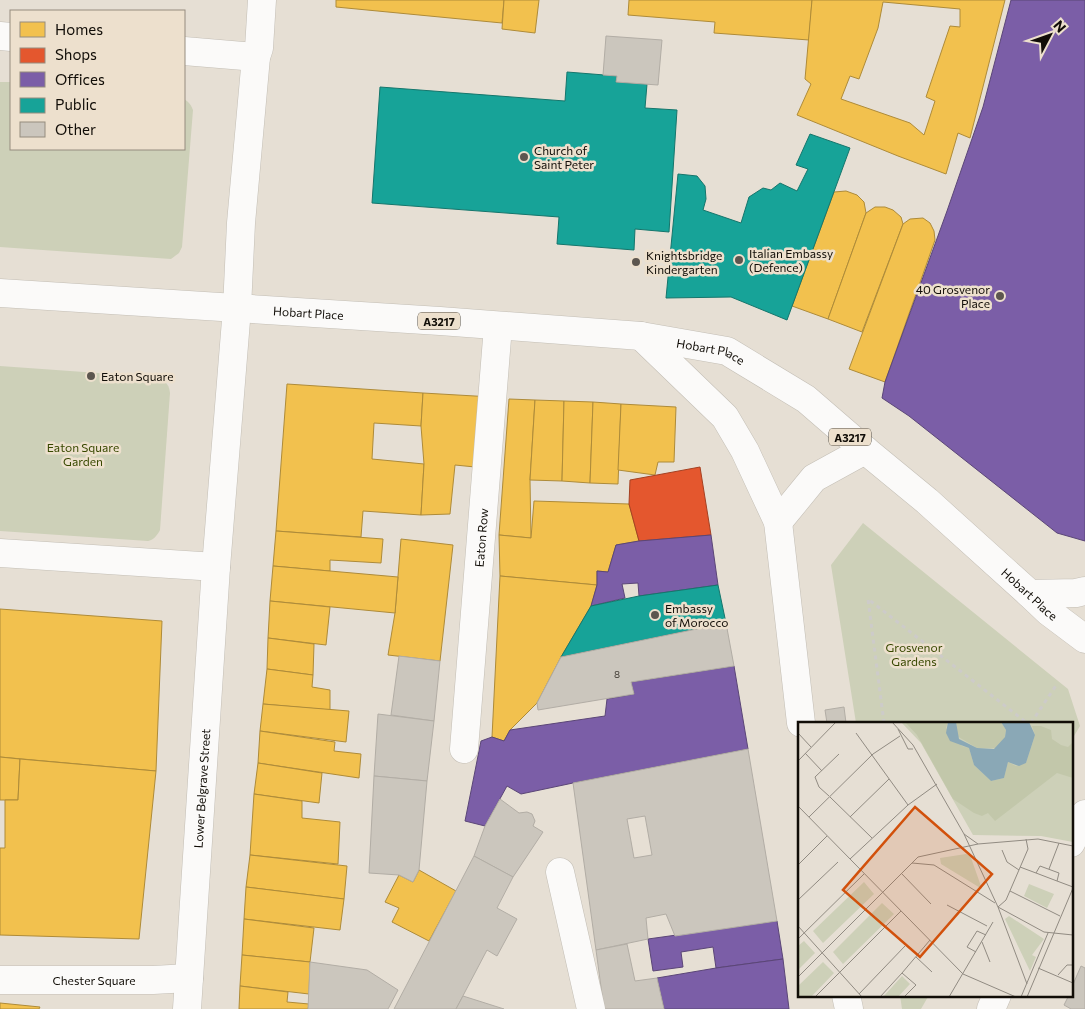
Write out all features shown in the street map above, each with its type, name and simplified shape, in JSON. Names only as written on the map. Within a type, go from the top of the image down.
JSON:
[{"type":"main road","points":[[0,553],[216,567],[237,308],[241,223],[256,57],[259,48],[262,0]]},
{"type":"main road","points":[[185,51],[256,57]]},
{"type":"main road","name":"A3217","points":[[0,293],[237,308]]},
{"type":"main road","name":"Hobart Place","points":[[237,308],[641,336],[727,351],[806,399],[928,501],[1049,612],[1085,639]]},
{"type":"main road","name":"Eaton Row","points":[[464,749],[498,326]]},
{"type":"main road","points":[[641,336],[725,417],[745,451],[778,522],[801,722]]},
{"type":"main road","points":[[778,522],[814,478],[865,450]]},
{"type":"main road","name":"Lower Belgrave Street","points":[[187,1009],[216,567]]},
{"type":"main road","points":[[1030,594],[1076,593],[1085,591]]},
{"type":"main road","points":[[1072,841],[1085,814]]},
{"type":"main road","points":[[560,872],[591,1009]]},
{"type":"main road","name":"Chester Square","points":[[0,980],[144,980],[188,978]]},
{"type":"main road","points":[[846,996],[849,1009]]},
{"type":"main road","points":[[991,1009],[997,996]]},
{"type":"path","points":[[884,722],[868,599],[1025,722]]},
{"type":"path","points":[[1032,722],[1057,684]]},
{"type":"green space","points":[[0,82],[10,82],[10,150],[185,150],[185,100],[189,102],[193,110],[182,247],[179,253],[171,259],[0,247]]},
{"type":"green space","name":"Eaton Square Garden","points":[[0,366],[154,377],[163,380],[167,384],[170,393],[160,530],[152,540],[0,531]]},
{"type":"green space","name":"Grosvenor Gardens","points":[[863,523],[1068,689],[1080,726],[1072,739],[1072,722],[856,722],[831,565]]},
{"type":"green space","points":[[900,996],[928,996],[921,1009],[902,1009]]},
{"type":"building: Homes","points":[[336,0],[504,0],[502,23],[336,7]]},
{"type":"building: Homes","points":[[504,0],[539,0],[535,33],[502,29]]},
{"type":"building: Homes","points":[[629,0],[812,0],[809,40],[714,33],[715,22],[628,15]]},
{"type":"building: Homes","points":[[812,0],[1005,0],[970,138],[958,133],[946,174],[797,115],[811,84],[805,79]],"holes":[[[883,2],[960,9],[960,27],[950,26],[926,97],[935,101],[924,135],[910,123],[841,99],[850,76],[859,79],[878,28]]]},
{"type":"building: Homes","points":[[846,191],[857,195],[864,202],[866,213],[828,319],[792,306],[834,192]]},
{"type":"building: Homes","points":[[875,207],[885,207],[893,210],[901,217],[903,224],[862,332],[828,319],[866,213]]},
{"type":"building: Homes","points":[[923,218],[930,223],[934,231],[935,240],[885,382],[849,369],[903,224],[910,219]]},
{"type":"building: Homes","points":[[287,384],[423,393],[421,426],[374,423],[372,459],[424,464],[421,515],[363,511],[361,537],[276,531]]},
{"type":"building: Homes","points":[[423,393],[492,397],[485,468],[455,465],[450,514],[421,515],[424,464],[421,426]]},
{"type":"building: Homes","points":[[509,399],[535,400],[530,480],[531,538],[499,535]]},
{"type":"building: Homes","points":[[535,400],[564,401],[562,481],[530,480]]},
{"type":"building: Homes","points":[[564,401],[593,402],[590,483],[562,481]]},
{"type":"building: Homes","points":[[593,402],[621,404],[618,484],[590,483]]},
{"type":"building: Homes","points":[[621,404],[676,407],[674,462],[658,462],[655,475],[618,470]]},
{"type":"building: Homes","points":[[534,501],[629,504],[639,541],[616,545],[608,572],[597,571],[597,585],[500,576],[499,535],[531,538]]},
{"type":"building: Homes","points":[[276,531],[383,539],[381,563],[330,560],[330,571],[273,566]]},
{"type":"building: Homes","points":[[401,539],[453,545],[440,661],[388,655],[395,613]]},
{"type":"building: Homes","points":[[273,566],[398,577],[395,613],[270,601]]},
{"type":"building: Homes","points":[[500,576],[597,585],[591,606],[537,703],[510,730],[504,741],[492,737]]},
{"type":"building: Homes","points":[[270,601],[330,607],[326,645],[268,638]]},
{"type":"building: Homes","points":[[0,609],[162,621],[156,771],[0,757]]},
{"type":"building: Homes","points":[[268,638],[314,644],[313,675],[267,669]]},
{"type":"building: Homes","points":[[267,669],[313,675],[312,687],[330,690],[330,710],[263,704]]},
{"type":"building: Homes","points":[[263,704],[349,711],[346,742],[260,731]]},
{"type":"building: Homes","points":[[260,731],[335,742],[334,751],[361,754],[359,778],[258,763]]},
{"type":"building: Homes","points":[[0,757],[20,759],[18,800],[0,800]]},
{"type":"building: Homes","points":[[20,759],[156,771],[139,939],[0,935],[0,848],[5,848],[5,800],[18,800]]},
{"type":"building: Homes","points":[[258,763],[322,773],[319,803],[254,794]]},
{"type":"building: Homes","points":[[254,794],[302,801],[302,818],[340,822],[338,864],[250,855]]},
{"type":"building: Homes","points":[[250,855],[347,866],[344,899],[246,887]]},
{"type":"building: Homes","points":[[419,870],[456,891],[429,941],[392,922],[399,908],[385,902],[399,875],[413,882]]},
{"type":"building: Homes","points":[[246,887],[344,899],[340,930],[244,919]]},
{"type":"building: Homes","points":[[244,919],[314,928],[310,962],[242,955]]},
{"type":"building: Homes","points":[[242,955],[310,962],[309,994],[240,986]]},
{"type":"building: Homes","points":[[240,986],[288,992],[287,1002],[309,1004],[308,1009],[239,1009]]},
{"type":"building: Homes","points":[[0,1003],[40,1007],[39,1009],[0,1009]]},
{"type":"building: Shops","points":[[700,467],[711,535],[639,541],[629,504],[630,480]]},
{"type":"building: Offices","name":"40 Grosvenor Place","points":[[1011,0],[1085,0],[1085,541],[1057,533],[909,416],[882,398],[885,382],[983,107]]},
{"type":"building: Offices","points":[[711,535],[718,585],[639,596],[638,583],[622,584],[625,598],[591,606],[597,585],[597,571],[608,572],[616,545],[639,541]]},
{"type":"building: Offices","points":[[734,666],[748,749],[521,794],[507,786],[485,826],[465,821],[481,741],[492,737],[504,741],[510,730],[605,716],[607,699],[634,694],[631,682]]},
{"type":"building: Offices","points":[[777,921],[783,959],[716,968],[713,947],[681,952],[683,967],[653,971],[648,939]]},
{"type":"building: Offices","points":[[783,959],[789,1009],[664,1009],[657,978]]},
{"type":"building: Public","name":"Church of Saint Peter","points":[[567,72],[617,76],[616,82],[647,84],[645,108],[677,110],[669,232],[635,229],[634,250],[557,244],[559,217],[372,203],[380,87],[565,101]]},
{"type":"building: Public","name":"Italian Embassy (Defence)","points":[[810,134],[850,148],[787,320],[731,297],[666,298],[678,174],[697,176],[705,186],[706,199],[703,210],[741,223],[749,197],[763,188],[771,190],[780,183],[797,191],[808,169],[796,165]]},
{"type":"building: Public","name":"Embassy of Morocco","points":[[718,585],[726,623],[561,657],[591,606],[639,596]]},
{"type":"building: Other","points":[[606,36],[662,40],[658,85],[616,82],[617,76],[603,75]]},
{"type":"building: Other","points":[[726,623],[734,666],[631,682],[634,694],[538,710],[537,703],[561,657]]},
{"type":"building: Other","points":[[399,656],[440,661],[434,721],[391,715]]},
{"type":"building: Other","points":[[844,707],[846,722],[827,722],[825,710]]},
{"type":"building: Other","points":[[378,714],[434,721],[427,781],[374,776]]},
{"type":"building: Other","points":[[748,749],[777,921],[675,936],[666,914],[646,918],[648,939],[596,950],[573,783]],"holes":[[[645,816],[652,855],[634,858],[627,819]]]},
{"type":"building: Other","points":[[374,776],[427,781],[419,870],[413,882],[399,875],[369,873]]},
{"type":"building: Other","points":[[500,799],[519,813],[527,812],[532,814],[535,821],[533,826],[543,832],[513,877],[474,856],[485,826]]},
{"type":"building: Other","points":[[474,856],[513,877],[497,908],[517,919],[497,956],[487,950],[456,1009],[394,1009]]},
{"type":"building: Other","points":[[627,944],[635,981],[657,978],[664,1009],[604,1009],[596,950]]},
{"type":"building: Other","points":[[310,962],[367,970],[398,990],[388,1009],[308,1009]]},
{"type":"building: Other","points":[[1081,966],[1085,968],[1085,1009],[1071,1009],[1064,1005],[1068,996],[1072,996],[1072,987]]},
{"type":"building: Other","points":[[463,996],[504,1009],[456,1009]]},
{"type":"place","name":"Church of Saint Peter","points":[[524,157]]},
{"type":"place","name":"Italian Embassy (Defence)","points":[[739,260]]},
{"type":"place","name":"Knightsbridge Kindergarten","points":[[636,262]]},
{"type":"place","name":"40 Grosvenor Place","points":[[1000,296]]},
{"type":"place","name":"Eaton Square","points":[[91,376]]},
{"type":"place","name":"Embassy of Morocco","points":[[655,615]]}]
